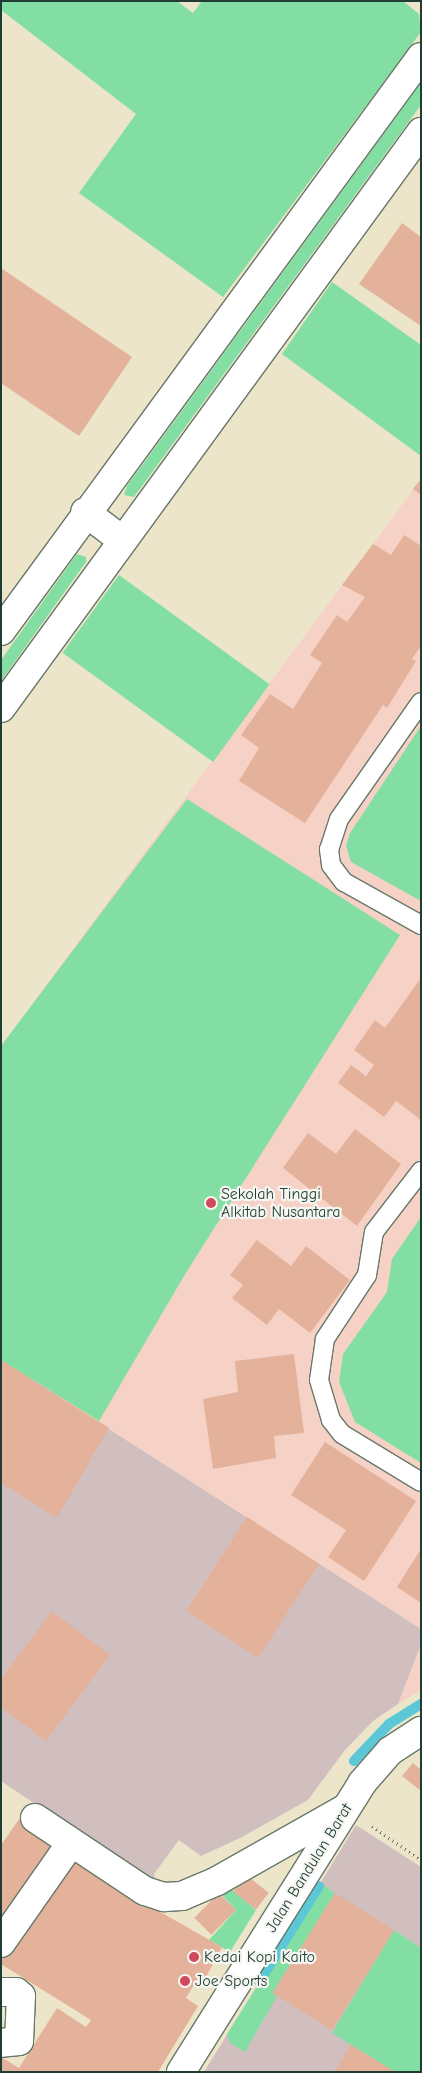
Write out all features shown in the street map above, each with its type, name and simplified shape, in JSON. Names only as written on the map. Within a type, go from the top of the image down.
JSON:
[{"type":"street","points":[[1,631],[85,512],[421,57]]},
{"type":"street","points":[[1,708],[421,132]]},
{"type":"street","points":[[85,512],[122,540]]},
{"type":"street","name":"Jalan Bandulan Barat","points":[[181,2072],[346,1808],[379,1761],[421,1731]]},
{"type":"street","points":[[35,1818],[145,1891],[164,1896],[182,1896],[217,1881],[346,1808]]},
{"type":"street","points":[[1,1943],[71,1843]]},
{"type":"street","points":[[1,1992],[16,1992],[21,1996],[19,2041],[1,2043]]},
{"type":"lane","points":[[421,702],[339,819],[329,849],[331,865],[344,882],[421,925]]},
{"type":"lane","points":[[421,1171],[374,1232],[367,1275],[324,1339],[319,1380],[330,1420],[342,1434],[421,1482]]},
{"type":"path","points":[[346,1808],[421,1860]]},
{"type":"shaded area","name":"Sekolah Tinggi Alkitab Nusantara","points":[[421,479],[421,1629],[1,1360],[1,1046]]},
{"type":"shaded area","points":[[1,1360],[421,1629],[421,1644],[398,1704],[373,1721],[345,1750],[308,1800],[240,1838],[201,1856],[179,1840],[154,1874],[156,1885],[1,1781]]},
{"type":"shaded area","points":[[421,1644],[421,1690],[398,1704]]},
{"type":"shaded area","points":[[356,1825],[421,1867],[421,2072],[204,2072]]},
{"type":"green space","points":[[1,1],[177,1],[193,13],[202,1],[403,1],[419,14],[421,32],[223,297],[79,193],[136,114],[1,10]]},
{"type":"green space","points":[[421,83],[421,105],[134,497],[124,495],[127,486]]},
{"type":"green space","points":[[332,282],[421,345],[421,456],[282,354]]},
{"type":"green space","points":[[77,554],[86,557],[86,562],[1,681],[1,660]]},
{"type":"green space","points":[[119,575],[269,684],[213,762],[63,653]]},
{"type":"green space","points":[[421,726],[421,901],[351,862],[346,845],[350,833]]},
{"type":"green space","points":[[187,799],[400,935],[187,1271],[99,1421],[1,1360],[1,1046]]},
{"type":"green space","points":[[421,1217],[421,1463],[355,1422],[339,1382],[343,1354],[387,1292],[392,1259]]},
{"type":"green space","points":[[322,1884],[335,1893],[273,1992],[277,1996],[245,2052],[230,2043],[227,2034]]},
{"type":"green space","points":[[231,1889],[256,1910],[230,1952],[209,1940],[236,1910],[221,1894]]},
{"type":"green space","points":[[394,1930],[421,1948],[421,2072],[395,2072],[332,2033]]},
{"type":"building","points":[[402,223],[421,237],[421,326],[359,284]]},
{"type":"building","points":[[1,268],[132,357],[79,436],[1,383]]},
{"type":"building","points":[[421,479],[421,495],[413,489]]},
{"type":"building","points":[[404,535],[421,546],[421,646],[412,659],[416,661],[387,708],[383,705],[305,823],[239,781],[259,748],[241,735],[270,694],[293,709],[322,663],[310,655],[337,615],[347,622],[365,597],[342,585],[373,544],[391,555]]},
{"type":"building","points":[[421,978],[421,1120],[396,1101],[384,1117],[338,1083],[351,1065],[366,1076],[374,1065],[354,1050],[375,1020],[385,1028]]},
{"type":"building","points":[[355,1129],[401,1164],[357,1226],[283,1168],[308,1133],[336,1154]]},
{"type":"building","points":[[257,1240],[291,1266],[306,1246],[350,1280],[310,1333],[279,1309],[267,1325],[232,1298],[243,1285],[230,1275]]},
{"type":"building","points":[[294,1354],[304,1433],[274,1436],[276,1458],[213,1469],[203,1399],[238,1392],[235,1361]]},
{"type":"building","points":[[1,1360],[109,1428],[57,1518],[1,1483]]},
{"type":"building","points":[[325,1442],[416,1501],[364,1581],[328,1557],[346,1530],[291,1495]]},
{"type":"building","points":[[247,1517],[319,1564],[258,1658],[186,1611]]},
{"type":"building","points":[[421,1549],[421,1603],[397,1587]]},
{"type":"building","points":[[52,1611],[110,1655],[46,1741],[1,1708],[1,1679]]},
{"type":"building","points":[[413,1763],[421,1770],[421,1791],[402,1776]]},
{"type":"building","points":[[22,1815],[62,1844],[1,1934],[1,1845]]},
{"type":"building","points":[[71,1852],[111,1884],[222,1947],[204,1981],[198,1978],[186,1998],[198,2006],[158,2072],[1,2072],[1,2057],[19,2068],[57,2008],[86,2027],[91,2020],[1,1964],[1,1958]]},
{"type":"building","points":[[246,1875],[269,1893],[256,1909],[233,1892]]},
{"type":"building","points":[[219,1893],[236,1910],[211,1935],[194,1918]]},
{"type":"building","points":[[335,1893],[394,1930],[332,2030],[272,1993]]},
{"type":"building","points":[[351,2045],[395,2072],[334,2072]]},
{"type":"waterway","points":[[354,1761],[389,1724],[421,1704]]},
{"type":"waterway","points":[[259,1982],[319,1886]]},
{"type":"place","name":"Sekolah Tinggi Alkitab Nusantara","points":[[211,1203]]},
{"type":"place","name":"Kedai Kopi Kaito","points":[[194,1957]]},
{"type":"place","name":"Joe Sports","points":[[185,1981]]}]
